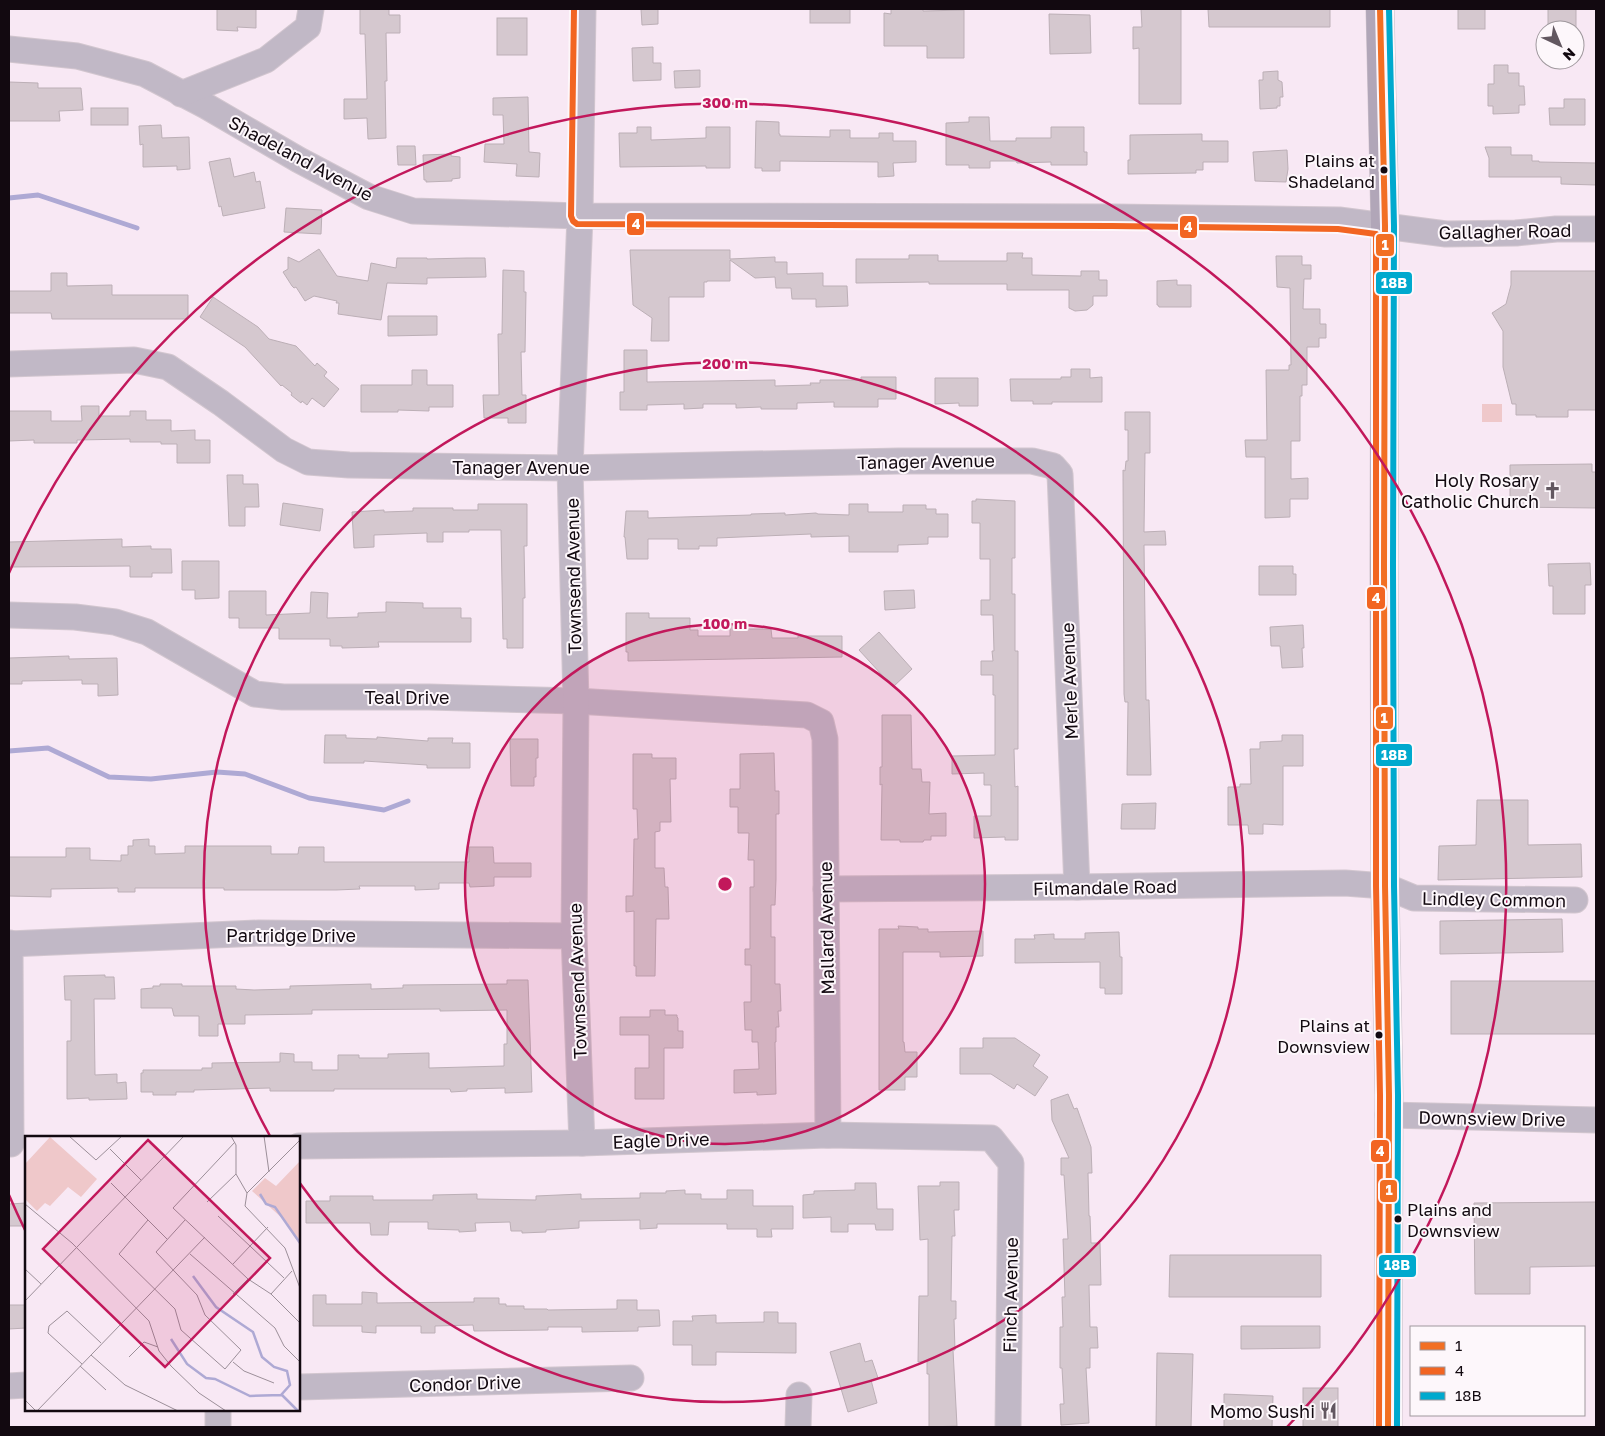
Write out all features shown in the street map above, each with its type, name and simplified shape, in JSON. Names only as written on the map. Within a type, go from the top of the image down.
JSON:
[{"type":"main road","points":[[1380,9],[1385,226],[1384,886],[1388,1115],[1388,1427]]},
{"type":"street","points":[[180,94],[266,60],[308,27],[311,9]]},
{"type":"street","name":"Townsend Avenue","points":[[582,1143],[574,936],[576,700],[570,468],[580,216],[584,9]]},
{"type":"street","name":"Shadeland Avenue","points":[[9,49],[77,56],[146,74],[180,94],[206,106],[299,160],[370,197],[413,211],[580,216],[1112,217],[1339,220],[1385,226]]},
{"type":"street","name":"Gallagher Road","points":[[1385,226],[1446,234],[1596,229]]},
{"type":"street","name":"Tanager Avenue","points":[[9,364],[134,360],[168,366],[284,450],[308,462],[349,465],[570,468],[1032,460],[1053,466],[1060,474]]},
{"type":"street","name":"Merle Avenue","points":[[1060,474],[1077,888]]},
{"type":"street","name":"Teal Drive","points":[[9,615],[75,617],[114,622],[148,632],[207,668],[255,694],[283,697],[576,700],[807,716],[821,722]]},
{"type":"street","name":"Mallard Avenue","points":[[821,722],[825,739],[828,1135]]},
{"type":"street","name":"Filmandale Road","points":[[826,889],[1077,888],[1337,883],[1384,886]]},
{"type":"street","name":"Lindley Common","points":[[1384,886],[1414,898],[1576,900]]},
{"type":"street","name":"Partridge Drive","points":[[10,944],[260,933],[574,936]]},
{"type":"street","points":[[10,944],[15,1144]]},
{"type":"street","name":"Downsview Drive","points":[[1388,1115],[1596,1120]]},
{"type":"street","name":"Eagle Drive","points":[[300,1146],[582,1143],[828,1135],[991,1138],[1012,1163]]},
{"type":"street","name":"Finch Avenue","points":[[1008,1427],[1012,1163]]},
{"type":"street","name":"Condor Drive","points":[[300,1387],[631,1378]]},
{"type":"street","points":[[9,1386],[25,1385]]},
{"type":"street","points":[[798,1427],[799,1395]]},
{"type":"street","points":[[218,1411],[218,1427]]},
{"type":"shaded area","points":[[1482,404],[1502,404],[1502,422],[1482,422]]},
{"type":"building","points":[[217,9],[256,9],[256,28],[237,27],[238,31],[217,30]]},
{"type":"building","points":[[360,9],[389,9],[389,15],[400,15],[400,33],[386,33],[386,138],[368,139],[367,118],[344,119],[344,99],[367,99],[365,34],[360,34]]},
{"type":"building","points":[[641,9],[658,9],[658,24],[642,25]]},
{"type":"building","points":[[810,9],[850,9],[850,23],[810,23]]},
{"type":"building","points":[[891,9],[923,9],[923,11],[964,10],[964,58],[927,58],[927,46],[884,46],[884,13],[891,14]]},
{"type":"building","points":[[1141,9],[1181,9],[1181,104],[1139,104],[1139,48],[1133,49],[1133,27],[1142,27]]},
{"type":"building","points":[[1208,9],[1330,9],[1330,27],[1209,27]]},
{"type":"building","points":[[1458,9],[1485,9],[1485,29],[1458,29]]},
{"type":"building","points":[[1548,9],[1576,9],[1576,20],[1548,20]]},
{"type":"building","points":[[1049,14],[1090,15],[1091,53],[1050,54]]},
{"type":"building","points":[[497,18],[527,18],[527,55],[497,55]]},
{"type":"building","points":[[653,47],[653,63],[661,63],[661,80],[633,81],[632,48]]},
{"type":"building","points":[[1494,65],[1508,65],[1508,73],[1519,73],[1519,86],[1524,86],[1525,105],[1519,105],[1519,113],[1493,114],[1493,106],[1488,106],[1488,84],[1494,84]]},
{"type":"building","points":[[700,70],[700,87],[675,88],[674,71]]},
{"type":"building","points":[[1278,71],[1278,80],[1282,82],[1283,97],[1280,97],[1280,106],[1277,106],[1277,108],[1260,109],[1259,80],[1263,80],[1263,72]]},
{"type":"building","points":[[9,82],[38,83],[38,88],[81,88],[83,110],[59,111],[60,121],[9,121]]},
{"type":"building","points":[[528,97],[529,152],[540,153],[539,177],[516,176],[517,164],[484,162],[485,144],[504,144],[503,115],[493,115],[493,98]]},
{"type":"building","points":[[1564,99],[1585,99],[1585,125],[1550,125],[1549,108],[1564,108]]},
{"type":"building","points":[[91,108],[128,108],[128,125],[91,125]]},
{"type":"building","points":[[969,117],[989,117],[990,141],[1016,141],[1016,138],[1051,138],[1051,127],[1084,127],[1084,152],[1087,152],[1087,165],[1051,165],[1051,162],[1017,163],[1016,161],[990,161],[990,168],[969,168],[969,165],[946,165],[946,123],[969,122]]},
{"type":"building","points":[[756,121],[779,122],[780,136],[830,137],[830,130],[850,130],[850,138],[879,138],[879,133],[893,133],[893,141],[916,141],[916,162],[893,163],[894,176],[878,177],[878,162],[780,161],[780,171],[762,171],[762,168],[755,168]]},
{"type":"building","points":[[161,125],[162,138],[189,137],[190,169],[177,170],[177,166],[143,167],[143,144],[140,145],[139,126]]},
{"type":"building","points":[[637,127],[651,127],[651,140],[706,138],[706,127],[730,127],[730,168],[706,168],[706,166],[620,167],[619,133],[637,133]]},
{"type":"building","points":[[1202,134],[1202,141],[1228,141],[1228,162],[1203,162],[1203,170],[1196,170],[1196,173],[1128,174],[1130,135]]},
{"type":"building","points":[[397,146],[415,146],[416,165],[398,165]]},
{"type":"building","points":[[1485,147],[1511,147],[1511,155],[1532,155],[1532,161],[1596,163],[1596,185],[1561,184],[1561,177],[1489,177],[1489,158]]},
{"type":"building","points":[[1287,150],[1288,169],[1286,182],[1255,181],[1253,152]]},
{"type":"building","points":[[451,154],[451,156],[460,157],[460,178],[452,179],[452,181],[426,182],[424,180],[423,155]]},
{"type":"building","points":[[230,158],[234,177],[254,172],[256,182],[260,181],[265,208],[223,216],[221,206],[219,207],[209,162]]},
{"type":"building","points":[[286,208],[322,210],[321,234],[284,232]]},
{"type":"building","points":[[319,249],[337,276],[368,281],[371,263],[396,268],[397,258],[485,258],[486,277],[427,278],[427,284],[387,283],[381,320],[338,314],[339,303],[336,303],[337,301],[314,296],[305,301],[283,272],[288,269],[288,257],[299,262]]},
{"type":"building","points":[[630,250],[730,250],[730,259],[775,257],[775,262],[787,262],[787,274],[823,273],[823,286],[847,286],[848,306],[816,307],[816,299],[792,299],[791,288],[776,288],[775,277],[755,278],[730,260],[730,281],[704,282],[704,297],[669,297],[669,341],[651,341],[652,318],[633,305]]},
{"type":"building","points":[[1007,253],[1023,253],[1022,258],[1032,258],[1032,275],[1081,276],[1081,271],[1099,271],[1099,280],[1107,280],[1107,296],[1093,296],[1093,305],[1087,310],[1075,311],[1069,308],[1069,290],[1007,290],[1007,284],[856,283],[856,259],[909,259],[909,255],[938,255],[938,261],[1007,261]]},
{"type":"building","points":[[1276,256],[1302,256],[1302,265],[1311,265],[1311,279],[1304,279],[1303,309],[1320,309],[1320,324],[1326,324],[1326,338],[1319,338],[1319,347],[1307,347],[1307,385],[1302,385],[1302,396],[1300,396],[1300,441],[1291,441],[1291,479],[1308,478],[1308,499],[1290,499],[1290,517],[1265,518],[1265,457],[1246,457],[1245,440],[1267,440],[1266,370],[1289,370],[1289,365],[1291,365],[1290,288],[1277,287]]},
{"type":"building","points":[[503,270],[524,271],[524,292],[526,292],[525,352],[521,352],[522,395],[526,395],[526,423],[508,423],[508,418],[484,418],[483,395],[499,395],[498,334],[502,334]]},
{"type":"building","points":[[1511,271],[1596,271],[1596,410],[1568,410],[1568,417],[1516,415],[1516,404],[1512,404],[1503,367],[1503,331],[1492,313],[1506,304],[1511,285]]},
{"type":"building","points":[[51,273],[67,273],[67,286],[112,285],[112,295],[188,295],[188,319],[52,319],[51,313],[9,313],[9,291],[51,291]]},
{"type":"building","points":[[1177,280],[1177,285],[1191,285],[1191,307],[1159,307],[1157,305],[1157,281]]},
{"type":"building","points":[[213,297],[258,327],[269,339],[296,346],[315,366],[317,363],[327,372],[324,376],[339,389],[324,407],[312,398],[307,405],[302,401],[301,403],[291,395],[292,393],[281,386],[245,347],[200,317]]},
{"type":"building","points":[[388,316],[437,316],[437,335],[388,336]]},
{"type":"building","points":[[624,350],[647,350],[647,382],[775,380],[775,386],[811,385],[810,383],[820,383],[820,380],[861,380],[861,377],[896,377],[896,399],[878,399],[878,407],[834,407],[834,402],[797,403],[797,409],[736,408],[736,404],[703,404],[703,408],[684,409],[684,404],[647,405],[647,410],[620,410],[620,392],[624,392]]},
{"type":"building","points":[[1071,369],[1090,369],[1090,378],[1102,377],[1102,402],[1033,404],[1033,401],[1011,401],[1010,379],[1061,379],[1061,377],[1071,377]]},
{"type":"building","points":[[412,370],[427,370],[427,385],[453,385],[453,407],[429,407],[429,411],[361,412],[361,385],[412,385]]},
{"type":"building","points":[[935,378],[978,378],[978,406],[959,406],[959,403],[935,404]]},
{"type":"building","points":[[81,406],[99,406],[99,416],[130,416],[130,411],[146,411],[146,420],[171,420],[171,431],[195,430],[195,440],[210,440],[210,463],[177,463],[177,444],[161,444],[161,442],[130,442],[130,439],[77,440],[77,443],[34,443],[34,440],[9,441],[9,411],[51,411],[51,421],[82,421]]},
{"type":"building","points":[[1125,412],[1150,412],[1150,453],[1145,453],[1144,532],[1165,531],[1166,545],[1144,545],[1146,700],[1149,700],[1151,775],[1127,775],[1128,702],[1125,702],[1124,694],[1123,470],[1125,471],[1126,461],[1128,461],[1128,430],[1125,430]]},
{"type":"building","name":"Holy Rosary Catholic Church","points":[[1592,464],[1592,472],[1596,472],[1596,508],[1510,507],[1510,465]]},
{"type":"building","points":[[227,475],[243,475],[243,484],[258,484],[259,507],[245,507],[245,526],[229,526]]},
{"type":"building","points":[[976,499],[1015,501],[1015,558],[1012,558],[1012,594],[1015,594],[1015,651],[1018,651],[1018,749],[1014,749],[1015,787],[1018,786],[1018,840],[1005,840],[1005,837],[974,838],[974,816],[991,816],[991,785],[984,785],[984,773],[952,774],[952,756],[995,755],[993,675],[981,675],[981,661],[993,661],[992,651],[994,651],[993,615],[981,615],[981,600],[990,600],[990,559],[980,559],[980,523],[972,523],[972,501],[976,501]]},
{"type":"building","points":[[283,503],[323,509],[320,531],[280,525]]},
{"type":"building","points":[[478,504],[527,504],[527,546],[524,546],[525,598],[523,598],[523,648],[507,648],[507,639],[503,639],[501,530],[443,532],[443,542],[427,542],[427,533],[374,535],[374,547],[354,548],[352,512],[413,511],[413,508],[478,510]]},
{"type":"building","points":[[849,504],[868,504],[868,512],[903,512],[903,505],[926,505],[926,509],[936,509],[936,514],[948,514],[948,537],[928,537],[928,544],[898,545],[898,552],[849,552],[849,536],[811,537],[811,534],[717,538],[717,546],[699,546],[699,549],[678,549],[678,539],[648,539],[648,559],[627,559],[624,537],[626,511],[648,511],[648,518],[785,513],[785,515],[816,513],[849,515]]},
{"type":"building","points":[[122,539],[122,547],[151,546],[151,549],[171,549],[172,573],[152,573],[152,577],[130,577],[130,566],[9,567],[9,542]]},
{"type":"building","points":[[182,561],[219,561],[219,598],[195,599],[195,590],[182,590]]},
{"type":"building","points":[[1590,563],[1591,585],[1585,585],[1585,614],[1553,614],[1553,586],[1549,586],[1548,564]]},
{"type":"building","points":[[1259,566],[1293,566],[1293,574],[1296,574],[1296,595],[1259,595]]},
{"type":"building","points":[[914,590],[915,608],[885,610],[884,591]]},
{"type":"building","points":[[229,591],[266,591],[266,615],[310,613],[311,592],[328,593],[327,618],[358,617],[358,613],[386,612],[386,602],[423,603],[423,608],[461,608],[461,618],[471,618],[471,642],[378,642],[379,647],[342,648],[342,646],[330,646],[330,639],[279,639],[279,628],[239,628],[239,618],[229,618]]},
{"type":"building","points":[[626,613],[649,613],[649,618],[690,618],[690,630],[698,630],[698,636],[730,636],[730,626],[745,626],[745,629],[771,629],[772,638],[842,636],[842,657],[628,661],[628,652],[626,652]]},
{"type":"building","points":[[1303,625],[1303,667],[1282,668],[1280,646],[1271,646],[1270,627]]},
{"type":"building","points":[[879,632],[912,669],[893,687],[859,650]]},
{"type":"building","points":[[69,656],[69,659],[117,658],[118,695],[98,696],[98,684],[82,684],[82,680],[22,681],[22,684],[9,684],[9,658]]},
{"type":"building","points":[[882,715],[911,715],[912,769],[921,769],[922,782],[930,782],[929,814],[946,813],[946,836],[931,836],[931,840],[924,840],[923,842],[881,840],[882,784],[880,785],[880,767],[882,767]]},
{"type":"building","points":[[325,735],[346,735],[346,738],[377,739],[377,737],[428,741],[428,738],[453,738],[452,743],[470,743],[470,768],[427,768],[427,765],[364,761],[364,763],[324,763]]},
{"type":"building","points":[[1282,735],[1303,735],[1303,766],[1283,766],[1283,825],[1263,824],[1263,834],[1249,834],[1248,825],[1228,825],[1228,787],[1240,787],[1240,784],[1251,784],[1250,749],[1260,749],[1260,742],[1282,741]]},
{"type":"building","points":[[510,739],[538,739],[538,758],[536,758],[534,786],[511,786]]},
{"type":"building","points":[[774,753],[775,791],[779,791],[779,814],[776,814],[775,905],[771,905],[771,937],[775,937],[775,984],[780,984],[781,1011],[778,1011],[779,1027],[776,1027],[775,1042],[776,1094],[757,1095],[757,1092],[734,1093],[734,1070],[759,1069],[758,1042],[752,1042],[752,1030],[745,1030],[744,1002],[751,1002],[751,965],[745,965],[745,949],[750,949],[750,887],[754,887],[754,860],[748,860],[749,833],[738,833],[738,807],[730,807],[730,789],[740,789],[740,754]]},
{"type":"building","points":[[633,754],[652,754],[652,758],[676,758],[676,779],[670,779],[671,822],[660,822],[660,831],[655,832],[655,868],[664,868],[665,887],[668,887],[669,919],[656,919],[655,976],[636,976],[636,966],[634,966],[634,911],[626,912],[626,896],[633,896],[634,839],[638,839],[637,809],[633,809]]},
{"type":"building","points":[[1477,800],[1528,800],[1528,845],[1581,844],[1582,877],[1438,880],[1439,846],[1476,845]]},
{"type":"building","points":[[1156,803],[1155,829],[1121,829],[1122,804]]},
{"type":"building","points":[[149,839],[149,846],[155,846],[155,854],[185,853],[185,846],[271,846],[271,854],[298,854],[299,847],[324,847],[324,862],[469,862],[469,847],[493,847],[494,863],[531,863],[531,877],[494,877],[494,886],[470,887],[469,883],[439,883],[439,889],[415,890],[415,886],[359,886],[360,889],[336,890],[135,888],[135,892],[118,892],[118,888],[51,889],[51,897],[9,896],[9,857],[66,857],[66,848],[90,848],[90,860],[121,861],[121,855],[128,855],[128,846],[133,846],[133,840]]},
{"type":"building","points":[[1562,919],[1563,952],[1440,954],[1440,921]]},
{"type":"building","points":[[898,926],[928,929],[928,932],[983,931],[983,956],[940,957],[940,952],[903,952],[903,1042],[905,1052],[917,1052],[917,1077],[905,1077],[905,1090],[879,1090],[879,929],[899,929]]},
{"type":"building","points":[[1119,932],[1120,957],[1122,957],[1122,994],[1105,994],[1105,988],[1100,988],[1100,962],[1015,963],[1015,939],[1035,939],[1034,935],[1054,934],[1054,939],[1085,939],[1085,933]]},
{"type":"building","points":[[105,975],[105,977],[114,977],[115,999],[94,999],[95,1075],[117,1074],[117,1083],[126,1082],[127,1099],[67,1099],[67,1041],[71,1041],[71,1000],[65,1000],[64,976]]},
{"type":"building","points":[[507,980],[528,980],[532,1092],[505,1093],[505,1088],[467,1089],[467,1091],[451,1092],[450,1089],[270,1091],[270,1088],[194,1090],[194,1092],[176,1092],[176,1095],[153,1095],[153,1092],[141,1092],[141,1073],[143,1073],[143,1070],[202,1070],[202,1068],[212,1068],[212,1063],[280,1062],[280,1053],[294,1054],[294,1062],[312,1062],[312,1070],[338,1070],[338,1055],[359,1055],[359,1058],[388,1058],[388,1054],[429,1053],[429,1068],[504,1066],[504,1044],[507,1044],[507,1010],[312,1010],[312,1014],[245,1015],[245,1024],[218,1024],[218,1036],[199,1036],[199,1016],[174,1016],[172,1008],[141,1008],[141,989],[153,988],[153,986],[160,986],[160,984],[236,986],[236,989],[254,990],[290,989],[290,986],[371,984],[371,989],[403,988],[403,985],[507,984]]},
{"type":"building","points":[[1451,981],[1596,981],[1596,1034],[1451,1034]]},
{"type":"building","points":[[650,1010],[665,1010],[665,1015],[677,1015],[678,1031],[683,1031],[683,1048],[664,1048],[664,1099],[635,1099],[635,1068],[649,1068],[649,1035],[620,1035],[620,1017],[650,1017]]},
{"type":"building","points":[[983,1038],[1015,1038],[1040,1055],[1033,1066],[1048,1077],[1035,1096],[1017,1084],[1014,1089],[991,1074],[960,1074],[960,1048],[983,1048]]},
{"type":"building","points":[[1068,1094],[1074,1109],[1077,1108],[1091,1147],[1092,1173],[1088,1173],[1089,1216],[1091,1243],[1100,1243],[1101,1285],[1089,1285],[1090,1327],[1097,1327],[1098,1348],[1090,1348],[1090,1368],[1086,1368],[1089,1423],[1061,1425],[1060,1404],[1064,1404],[1062,1368],[1060,1368],[1060,1327],[1063,1327],[1062,1297],[1065,1297],[1063,1239],[1068,1239],[1064,1175],[1061,1175],[1061,1158],[1069,1158],[1052,1120],[1051,1100]]},
{"type":"building","points":[[940,1182],[959,1182],[959,1210],[954,1210],[955,1236],[952,1236],[951,1301],[956,1301],[956,1319],[954,1319],[955,1350],[953,1350],[957,1426],[929,1427],[929,1374],[927,1374],[927,1361],[918,1362],[919,1296],[928,1296],[928,1239],[920,1240],[918,1186],[940,1186]]},
{"type":"building","points":[[855,1183],[876,1183],[877,1209],[893,1209],[893,1230],[876,1230],[875,1224],[848,1224],[848,1232],[831,1232],[831,1217],[803,1218],[803,1195],[814,1194],[814,1191],[855,1190]]},
{"type":"building","points":[[685,1190],[685,1194],[701,1194],[701,1199],[727,1199],[727,1190],[753,1190],[753,1206],[793,1206],[793,1229],[771,1229],[772,1237],[757,1237],[757,1229],[727,1229],[727,1224],[657,1224],[657,1228],[640,1229],[640,1220],[579,1221],[579,1228],[522,1233],[522,1231],[511,1231],[510,1222],[475,1223],[476,1231],[459,1232],[459,1230],[428,1229],[428,1222],[389,1222],[388,1235],[371,1235],[370,1223],[306,1223],[306,1201],[330,1201],[330,1196],[373,1196],[373,1200],[433,1200],[433,1195],[477,1194],[477,1199],[536,1200],[536,1196],[581,1194],[581,1199],[640,1198],[640,1193],[666,1193],[666,1191]]},
{"type":"building","points":[[1596,1202],[1596,1266],[1530,1267],[1530,1294],[1475,1294],[1474,1203]]},
{"type":"building","points":[[25,1203],[25,1226],[9,1226],[9,1204]]},
{"type":"building","points":[[1170,1255],[1321,1255],[1321,1297],[1169,1297]]},
{"type":"building","points":[[362,1292],[377,1293],[377,1303],[474,1302],[474,1298],[499,1298],[499,1304],[506,1304],[506,1306],[524,1306],[524,1309],[548,1310],[617,1309],[617,1300],[637,1300],[637,1310],[659,1310],[660,1326],[638,1327],[638,1331],[582,1332],[582,1327],[548,1327],[548,1330],[474,1331],[473,1325],[435,1326],[435,1333],[421,1333],[421,1326],[376,1326],[376,1333],[362,1332],[362,1326],[313,1326],[313,1295],[326,1295],[326,1304],[362,1304]]},
{"type":"building","points":[[9,1305],[25,1305],[25,1328],[9,1329]]},
{"type":"building","points":[[764,1312],[778,1312],[778,1323],[796,1323],[796,1353],[716,1352],[716,1365],[692,1365],[692,1345],[673,1345],[673,1321],[693,1321],[692,1316],[716,1315],[716,1323],[764,1322]]},
{"type":"building","points":[[1241,1326],[1320,1326],[1320,1348],[1241,1349]]},
{"type":"building","points":[[860,1343],[865,1362],[872,1360],[878,1378],[871,1380],[877,1403],[848,1412],[830,1352]]},
{"type":"building","points":[[1157,1353],[1193,1354],[1191,1427],[1156,1427]]},
{"type":"building","points":[[1303,1388],[1338,1388],[1338,1427],[1303,1427]]},
{"type":"building","points":[[1224,1394],[1273,1396],[1272,1427],[1224,1427]]},
{"type":"waterway","points":[[9,198],[38,195],[137,228]]},
{"type":"waterway","points":[[9,751],[48,748],[109,777],[151,779],[217,772],[245,774],[309,798],[384,810],[408,801]]},
{"type":"transit line","name":"4","points":[[574,9],[571,216],[577,224],[1112,226],[1338,229],[1376,234],[1376,886],[1380,1095],[1379,1427]]},
{"type":"transit line","name":"1","points":[[1380,9],[1385,226],[1384,566],[1385,886],[1389,1095],[1388,1427]]},
{"type":"transit line","name":"18B","points":[[1389,9],[1394,226],[1393,566],[1394,886],[1398,1095],[1397,1427]]},
{"type":"place","name":"Plains at Shadeland","points":[[1384,170]]},
{"type":"place","name":"Holy Rosary Catholic Church","points":[[1553,490]]},
{"type":"place","name":"Plains at Downsview","points":[[1379,1035]]},
{"type":"place","name":"Plains and Downsview","points":[[1398,1219]]},
{"type":"place","name":"Momo Sushi","points":[[1329,1411]]}]
